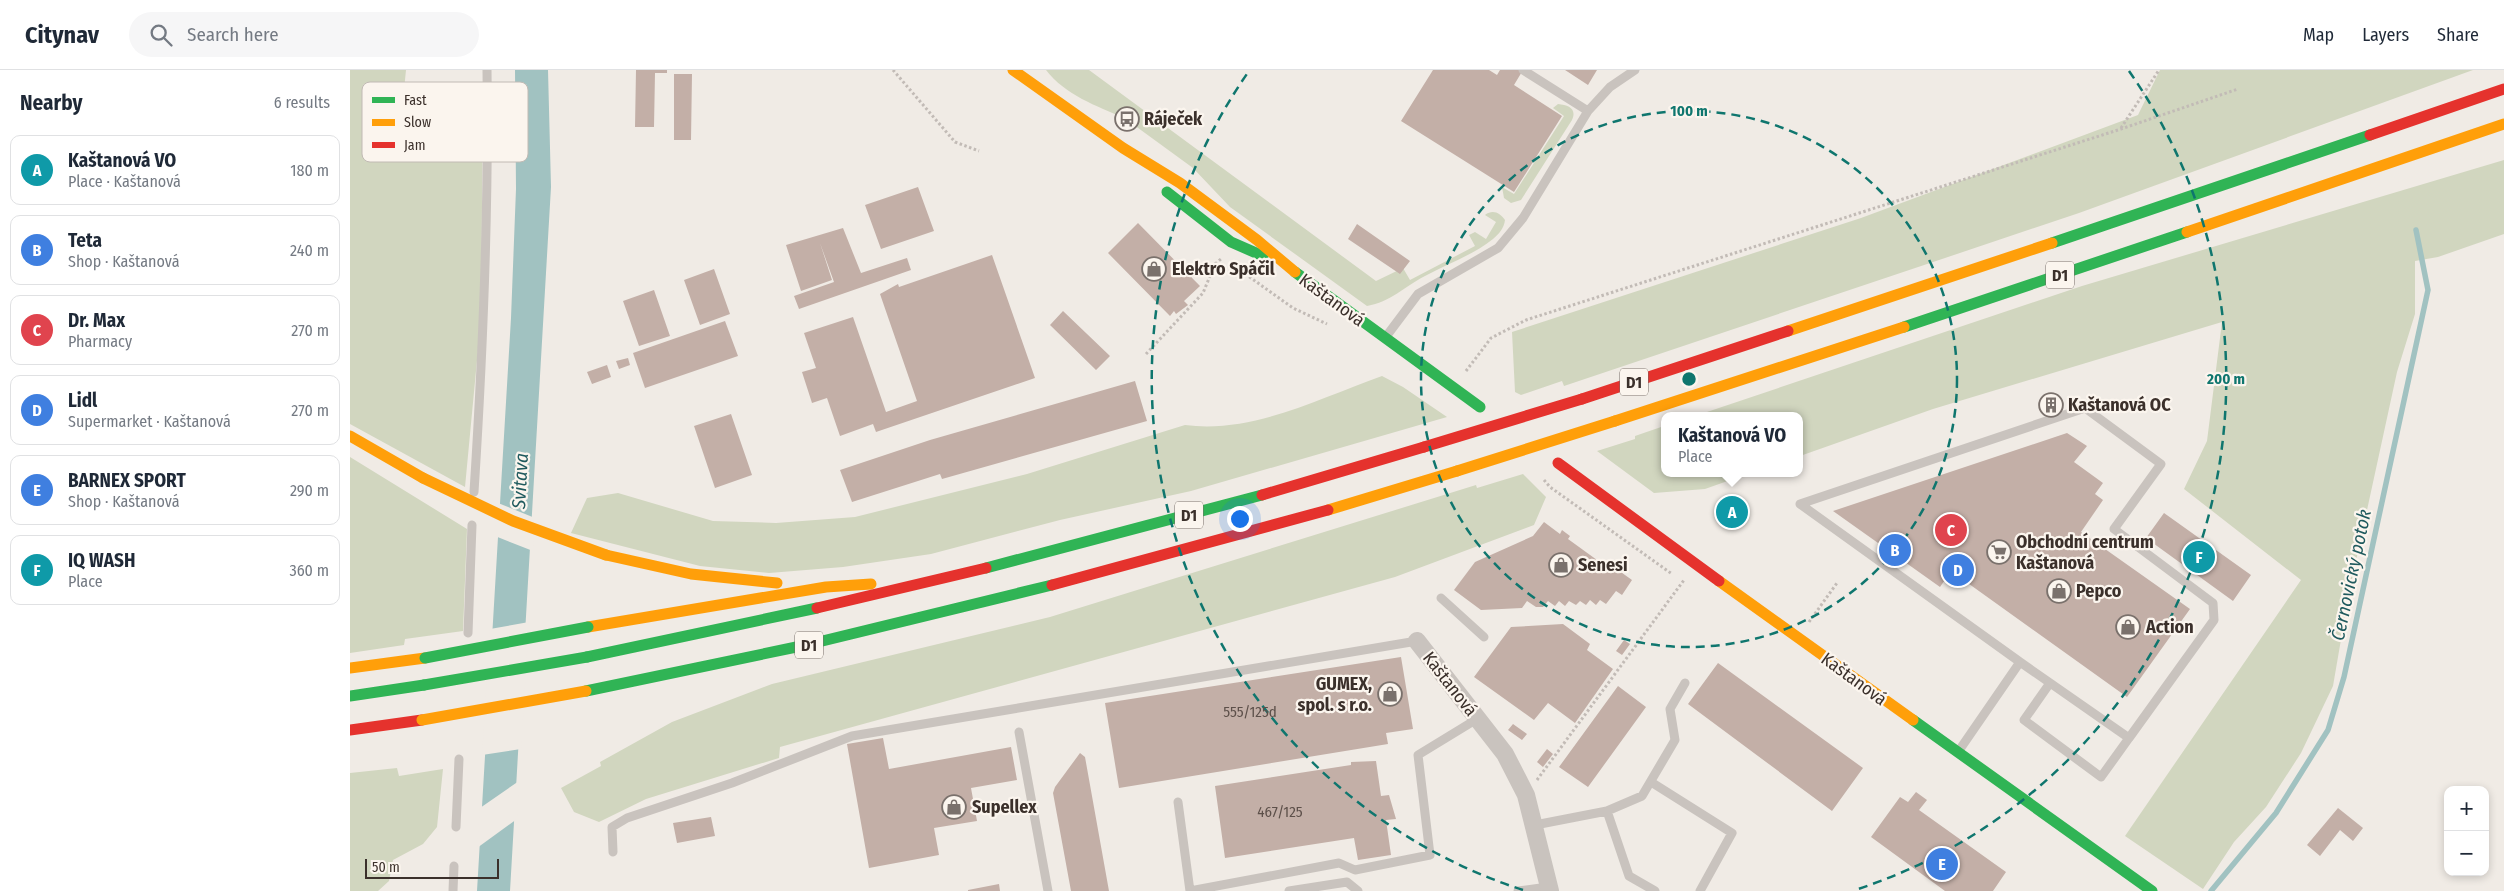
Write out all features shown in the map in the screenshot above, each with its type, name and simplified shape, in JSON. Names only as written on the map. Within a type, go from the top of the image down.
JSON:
[{"type":"main road","name":"Kaštanová","points":[[1013,70],[1123,148],[1180,182],[1257,240],[1282,263],[1480,407]]},
{"type":"main road","name":"D1","points":[[350,696],[424,686],[731,629],[953,578],[1298,486],[1582,398],[1948,279],[2504,89]]},
{"type":"main road","name":"D1","points":[[350,730],[422,720],[586,691],[737,661],[1031,592],[1307,517],[1615,421],[1972,305],[2504,124]]},
{"type":"main road","name":"Kaštanová","points":[[1123,148],[1174,198],[1231,242],[1282,263]]},
{"type":"main road","points":[[350,436],[423,478],[513,521],[606,555],[656,569],[705,578],[826,586]]},
{"type":"main road","name":"Kaštanová","points":[[1558,463],[1957,753],[2152,891]]},
{"type":"main road","points":[[350,668],[425,658],[588,627],[826,586],[953,578]]},
{"type":"street","name":"Kaštanová","points":[[1417,641],[1505,754],[1526,795],[1535,825],[1549,889]]},
{"type":"lane","points":[[1523,70],[1588,111]]},
{"type":"lane","points":[[1385,338],[1418,294],[1498,248],[1523,218],[1588,111],[1610,87],[1635,70]]},
{"type":"lane","points":[[474,492],[487,241],[487,162]]},
{"type":"lane","points":[[2050,683],[2024,720],[2101,776],[2129,738],[2214,620],[2213,603],[2114,529],[2161,464],[2085,408],[1800,504],[2129,738]]},
{"type":"lane","points":[[468,633],[472,525]]},
{"type":"lane","points":[[1441,598],[1484,637]]},
{"type":"lane","points":[[613,852],[612,827],[627,818],[732,782],[852,736],[1417,641]]},
{"type":"lane","points":[[1957,753],[2020,662]]},
{"type":"lane","points":[[1535,825],[1607,811],[1642,796],[1675,740],[1670,710],[1685,683]]},
{"type":"lane","points":[[1178,802],[1190,891],[1338,863],[1355,870],[1430,855],[1418,755],[1478,719]]},
{"type":"lane","points":[[1020,732],[1048,891]]},
{"type":"lane","points":[[456,827],[459,759]]},
{"type":"lane","points":[[1651,782],[1732,833],[1700,891]]},
{"type":"lane","points":[[1607,811],[1628,876],[1655,891]]},
{"type":"lane","points":[[453,891],[454,866]]},
{"type":"lane","points":[[1289,891],[1347,882],[1358,891]]},
{"type":"lane","points":[[1518,891],[1549,889]]},
{"type":"path","points":[[893,70],[955,142],[979,151]]},
{"type":"path","points":[[2121,129],[2159,70]]},
{"type":"path","points":[[1454,388],[1491,338],[1526,320],[2121,129],[2238,88]]},
{"type":"path","points":[[1146,354],[1203,293],[1215,264],[1222,259]]},
{"type":"path","points":[[1526,795],[1684,580]]},
{"type":"green space","points":[[350,70],[406,70],[405,82],[362,82],[362,162],[482,162],[481,318],[465,487],[350,424]]},
{"type":"green space","points":[[1046,70],[1089,70],[1376,281],[1403,268],[1410,280],[1475,246],[1469,235],[1475,232],[1486,239],[1496,222],[1485,215],[1488,213],[1494,212],[1501,215],[1505,220],[1504,226],[1495,237],[1477,250],[1425,276],[1390,298],[1367,306],[1230,207],[1193,168],[1134,125],[1136,121],[1127,115],[1124,118],[1082,99],[1062,86]]},
{"type":"green space","points":[[2160,70],[2473,70],[2079,213],[1564,386],[1562,381],[1521,395],[1515,392],[1512,332],[1861,218],[2138,115]]},
{"type":"green space","points":[[1558,104],[1566,105],[1573,110],[1572,120],[1521,200],[1511,203],[1504,198],[1502,187],[1514,194],[1564,116],[1553,108]]},
{"type":"green space","points":[[2504,160],[2504,234],[2438,257],[2415,261],[2415,314],[2397,372],[2349,593],[2333,686],[2301,753],[2266,807],[2234,842],[2203,889],[2125,836],[2301,580],[2184,489],[2207,441],[2222,322],[1933,409],[1803,455],[1803,412],[1707,412],[2082,286]]},
{"type":"green space","points":[[1382,376],[1403,387],[1447,417],[1191,491],[1060,520],[931,554],[843,567],[769,573],[700,566],[571,533],[587,498],[618,493],[713,521],[776,523],[855,517],[1027,474],[1185,425],[1235,424],[1260,419],[1310,404]]},
{"type":"green space","points":[[1661,427],[1661,477],[1739,477],[1705,489],[1654,493],[1597,451],[1635,439],[1635,436]]},
{"type":"green space","points":[[350,457],[467,529],[463,631],[405,639],[404,645],[350,653]]},
{"type":"green space","points":[[1523,474],[1546,497],[1534,525],[1395,577],[780,747],[779,758],[646,799],[599,822],[574,812],[561,788],[601,766],[600,762],[672,722],[772,684],[1050,617],[1476,485],[1477,488]]},
{"type":"green space","points":[[397,768],[399,776],[443,769],[437,827],[423,844],[393,860],[389,881],[378,891],[350,891],[350,773]]},
{"type":"water","name":"Svitava","points":[[515,70],[548,70],[551,187],[510,891],[477,891],[511,318],[516,162],[528,162],[528,82],[515,82]]},
{"type":"pier","points":[[498,503],[535,518],[533,551],[495,536]]},
{"type":"pier","points":[[529,622],[521,749],[482,755],[490,629]]},
{"type":"pier","points":[[519,781],[517,819],[477,848],[480,808]]},
{"type":"building","points":[[636,70],[667,70],[667,73],[655,73],[654,127],[635,127]]},
{"type":"building","points":[[1433,70],[1489,70],[1497,75],[1500,70],[1523,70],[1514,85],[1562,116],[1514,192],[1401,121]]},
{"type":"building","points":[[1565,70],[1597,70],[1588,85]]},
{"type":"building","points":[[674,74],[692,74],[691,140],[674,140]]},
{"type":"building","points":[[918,187],[934,231],[881,249],[865,205]]},
{"type":"building","name":"Elektro Spáčil","points":[[1138,223],[1200,286],[1184,301],[1188,305],[1176,314],[1174,311],[1170,316],[1108,253]]},
{"type":"building","points":[[1357,224],[1410,261],[1400,274],[1348,239]]},
{"type":"building","points":[[843,228],[861,273],[907,258],[911,270],[799,309],[794,296],[834,282],[820,243],[832,280],[801,291],[786,245]]},
{"type":"building","points":[[992,255],[1035,378],[876,432],[873,424],[840,436],[827,398],[812,403],[802,372],[816,368],[804,333],[853,317],[886,412],[917,401],[880,294],[898,284],[899,287]]},
{"type":"building","points":[[714,269],[730,314],[700,325],[684,280]]},
{"type":"building","points":[[654,290],[670,336],[639,346],[623,301]]},
{"type":"building","points":[[1063,311],[1110,356],[1096,370],[1050,325]]},
{"type":"building","points":[[725,321],[738,356],[645,388],[633,353]]},
{"type":"building","points":[[628,358],[630,365],[619,369],[616,361]]},
{"type":"building","points":[[607,365],[611,377],[592,384],[587,372]]},
{"type":"building","points":[[1135,381],[1147,421],[942,479],[940,474],[852,502],[840,470],[930,440]]},
{"type":"building","name":"Kaštanová OC","points":[[2055,399],[2058,407],[2047,410],[2044,403]]},
{"type":"building","points":[[731,414],[752,475],[715,488],[694,426]]},
{"type":"building","name":"Obchodní centrum Kaštanová","points":[[2067,433],[2087,446],[2074,462],[2103,483],[2095,494],[2103,500],[2081,532],[2190,609],[2127,697],[1951,571],[1940,587],[1833,511]]},
{"type":"building","points":[[1735,507],[1737,514],[1728,516],[1726,510]]},
{"type":"building","points":[[2164,513],[2251,575],[2233,601],[2146,538]]},
{"type":"building","points":[[1544,522],[1560,534],[1562,530],[1570,536],[1568,539],[1608,568],[1611,565],[1632,580],[1622,595],[1616,591],[1606,604],[1600,600],[1596,605],[1590,600],[1586,605],[1580,601],[1576,605],[1569,601],[1565,606],[1559,601],[1555,606],[1548,601],[1543,607],[1536,607],[1527,601],[1522,608],[1481,610],[1454,590],[1475,562],[1533,536]]},
{"type":"building","points":[[1563,624],[1590,644],[1587,650],[1613,669],[1575,723],[1548,703],[1534,720],[1474,677],[1511,627]]},
{"type":"building","points":[[1624,640],[1630,644],[1622,655],[1616,651]]},
{"type":"building","points":[[1401,657],[1413,729],[1386,733],[1388,744],[1119,788],[1105,703]]},
{"type":"building","points":[[1718,663],[1863,768],[1832,811],[1688,704]]},
{"type":"building","points":[[1618,686],[1646,707],[1588,787],[1559,767]]},
{"type":"building","points":[[1513,724],[1527,734],[1522,740],[1508,730]]},
{"type":"building","points":[[883,738],[889,769],[1011,747],[1017,780],[971,788],[977,821],[934,828],[939,855],[869,868],[847,744]]},
{"type":"building","points":[[1547,749],[1553,754],[1543,767],[1537,762]]},
{"type":"building","points":[[1080,753],[1085,757],[1109,891],[1071,891],[1053,793],[1055,787]]},
{"type":"building","points":[[1376,761],[1381,796],[1389,795],[1396,819],[1386,820],[1391,855],[1358,860],[1354,838],[1225,858],[1215,786],[1351,765],[1351,762]]},
{"type":"building","points":[[1916,792],[1927,800],[1919,810],[2006,872],[1993,891],[1945,891],[1871,837],[1900,797],[1908,802]]},
{"type":"building","points":[[2338,808],[2363,828],[2353,841],[2340,830],[2320,856],[2307,845]]},
{"type":"building","points":[[711,817],[715,836],[677,843],[673,823]]},
{"type":"building","points":[[999,884],[1000,891],[968,891],[968,890]]},
{"type":"waterway","name":"Černovický potok","points":[[2211,891],[2276,813],[2328,730],[2344,677],[2428,290],[2416,230]]},
{"type":"traffic: fast","points":[[2052,243],[2370,135]]},
{"type":"traffic: fast","points":[[1167,192],[1231,242],[1263,256]]},
{"type":"traffic: fast","points":[[1904,327],[2187,232]]},
{"type":"traffic: fast","points":[[1295,272],[1480,407]]},
{"type":"traffic: fast","points":[[986,568],[1262,495]]},
{"type":"traffic: fast","points":[[586,691],[806,645],[1052,585]]},
{"type":"traffic: fast","points":[[587,657],[817,608]]},
{"type":"traffic: fast","points":[[425,658],[588,627]]},
{"type":"traffic: fast","points":[[424,685],[587,657]]},
{"type":"traffic: fast","points":[[350,696],[424,685]]},
{"type":"traffic: fast","points":[[1913,720],[2152,891]]},
{"type":"traffic: slow","points":[[1013,70],[1123,148],[1180,183],[1257,240],[1295,272]]},
{"type":"traffic: slow","points":[[2187,232],[2504,124]]},
{"type":"traffic: slow","points":[[1788,331],[2052,243]]},
{"type":"traffic: slow","points":[[1615,421],[1904,327]]},
{"type":"traffic: slow","points":[[1457,471],[1615,421]]},
{"type":"traffic: slow","points":[[350,436],[423,478]]},
{"type":"traffic: slow","points":[[1328,510],[1457,471]]},
{"type":"traffic: slow","points":[[423,478],[513,521],[606,555]]},
{"type":"traffic: slow","points":[[606,555],[691,574],[777,583]]},
{"type":"traffic: slow","points":[[1719,581],[1913,720]]},
{"type":"traffic: slow","points":[[588,627],[826,587],[871,584]]},
{"type":"traffic: slow","points":[[350,668],[425,658]]},
{"type":"traffic: slow","points":[[422,720],[586,691]]},
{"type":"traffic: jam","points":[[2370,135],[2504,89]]},
{"type":"traffic: jam","points":[[1582,399],[1788,331]]},
{"type":"traffic: jam","points":[[1424,447],[1582,399]]},
{"type":"traffic: jam","points":[[1262,495],[1424,447]]},
{"type":"traffic: jam","points":[[1558,463],[1719,581]]},
{"type":"traffic: jam","points":[[1052,585],[1328,510]]},
{"type":"traffic: jam","points":[[817,608],[986,568]]},
{"type":"traffic: jam","points":[[350,730],[422,720]]},
{"type":"place","name":"Ráječek","points":[[1127,119]]},
{"type":"place","name":"Elektro Spáčil","points":[[1154,269]]},
{"type":"place","name":"Kaštanová OC","points":[[2051,405]]},
{"type":"place","name":"Kaštanová VO","points":[[1732,512]]},
{"type":"place","name":"Dr. Max","points":[[1951,530]]},
{"type":"place","name":"Teta","points":[[1895,550]]},
{"type":"place","name":"Obchodní centrum Kaštanová","points":[[1999,552]]},
{"type":"place","name":"IQ WASH","points":[[2199,557]]},
{"type":"place","name":"Senesi","points":[[1561,565]]},
{"type":"place","name":"Lidl","points":[[1958,570]]},
{"type":"place","name":"Pepco","points":[[2059,591]]},
{"type":"place","name":"Action","points":[[2128,627]]},
{"type":"place","name":"GUMEX, spol. s r.o.","points":[[1390,694]]},
{"type":"place","name":"Supellex","points":[[954,807]]},
{"type":"place","name":"BARNEX SPORT","points":[[1942,864]]}]
